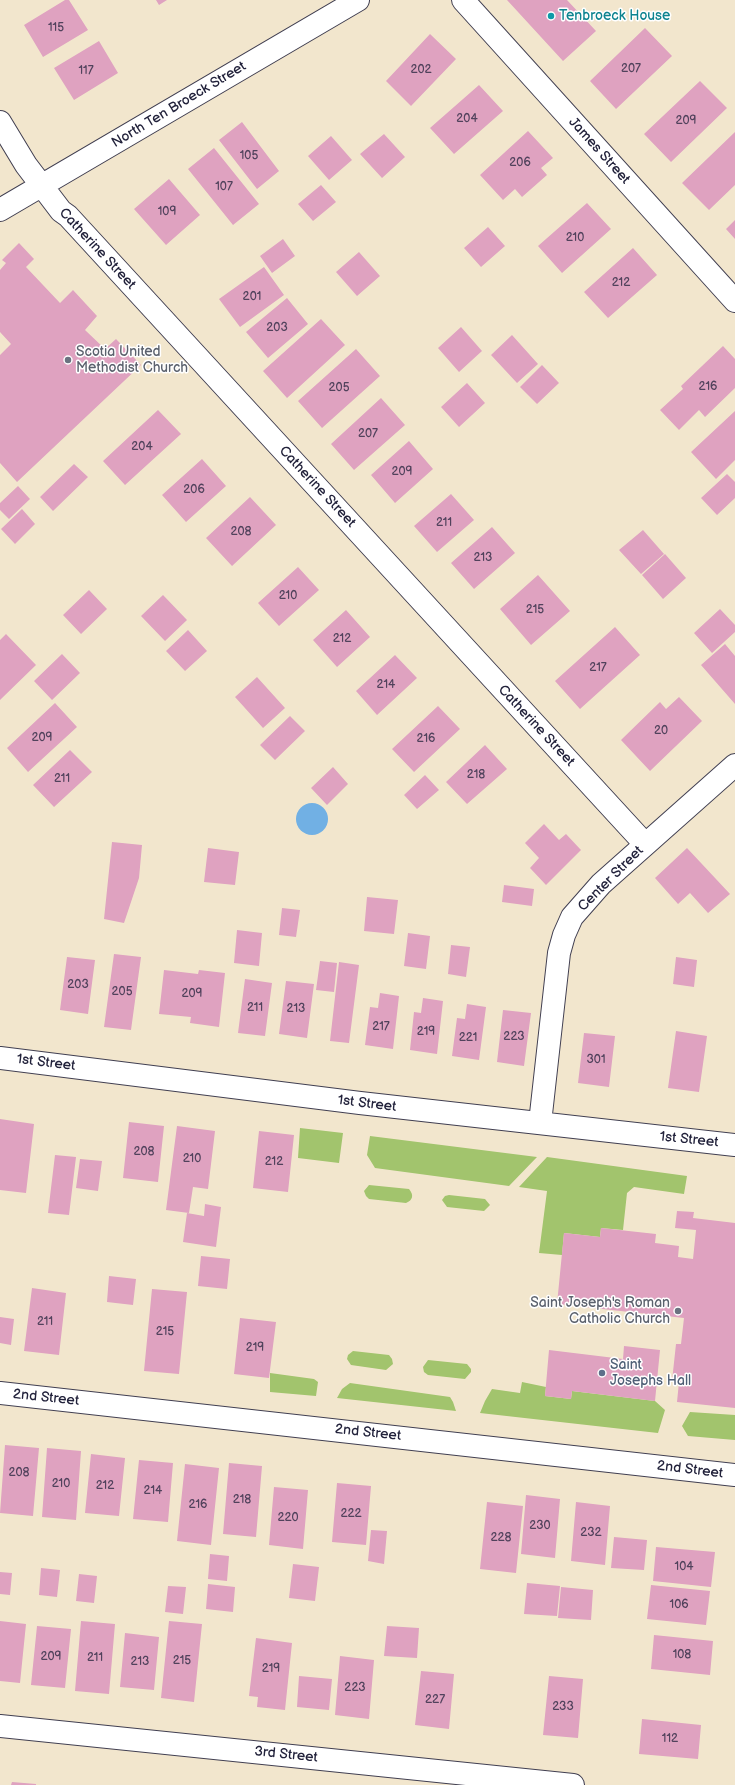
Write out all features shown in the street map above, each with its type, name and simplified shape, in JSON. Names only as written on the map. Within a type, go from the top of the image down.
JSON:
[{"type":"street","name":"North Ten Broeck Street","points":[[0,210],[358,0]]},
{"type":"street","name":"James Street","points":[[463,0],[735,301]]},
{"type":"street","name":"Catherine Street","points":[[0,122],[41,186],[60,211],[73,222],[645,844]]},
{"type":"street","name":"Center Street","points":[[540,1124],[559,953],[564,935],[572,917],[601,884],[735,765]]},
{"type":"street","name":"1st Street","points":[[0,1058],[360,1103],[735,1146]]},
{"type":"street","name":"2nd Street","points":[[0,1393],[735,1475]]},
{"type":"street","name":"3rd Street","points":[[0,1726],[573,1785]]},
{"type":"green space","points":[[300,1128],[343,1133],[339,1163],[298,1158]]},
{"type":"green space","points":[[370,1136],[537,1157],[509,1186],[375,1168],[367,1155]]},
{"type":"green space","points":[[547,1157],[687,1176],[684,1194],[634,1187],[627,1193],[623,1230],[601,1228],[600,1237],[564,1233],[562,1255],[539,1253],[547,1191],[519,1187]]},
{"type":"green space","points":[[369,1185],[409,1189],[412,1193],[412,1197],[406,1203],[369,1199],[364,1191]]},
{"type":"green space","points":[[449,1195],[485,1199],[490,1205],[484,1211],[447,1207],[442,1200],[445,1196]]},
{"type":"green space","points":[[353,1351],[389,1355],[393,1364],[386,1370],[351,1365],[347,1359],[348,1355]]},
{"type":"green space","points":[[428,1360],[467,1364],[471,1369],[471,1372],[465,1379],[428,1375],[424,1372],[423,1367]]},
{"type":"green space","points":[[270,1373],[314,1379],[318,1382],[316,1396],[270,1392]]},
{"type":"green space","points":[[522,1382],[546,1387],[545,1396],[571,1399],[572,1391],[655,1401],[665,1410],[658,1433],[480,1413],[492,1389],[520,1393]]},
{"type":"green space","points":[[350,1383],[450,1397],[456,1411],[337,1398],[342,1389]]},
{"type":"green space","points":[[690,1412],[735,1415],[735,1440],[688,1436],[682,1426]]},
{"type":"water","points":[[312,803],[323,808],[328,819],[323,830],[312,835],[301,830],[296,819],[301,808]]},
{"type":"building","points":[[65,0],[69,0],[88,30],[43,57],[24,25]]},
{"type":"building","points":[[156,0],[167,0],[159,5]]},
{"type":"building","name":"Tenbroeck House","points":[[507,0],[567,0],[596,31],[563,61]]},
{"type":"building","points":[[645,28],[672,56],[616,109],[590,81]]},
{"type":"building","points":[[430,34],[456,59],[411,106],[386,81]]},
{"type":"building","points":[[99,41],[118,73],[74,100],[54,68]]},
{"type":"building","points":[[700,81],[727,108],[671,162],[644,134]]},
{"type":"building","points":[[479,85],[503,111],[454,154],[430,128]]},
{"type":"building","points":[[242,122],[279,171],[257,189],[219,140]]},
{"type":"building","points":[[528,131],[553,158],[541,168],[547,175],[522,197],[515,189],[503,200],[480,175]]},
{"type":"building","points":[[735,132],[735,185],[709,210],[682,183]]},
{"type":"building","points":[[384,134],[405,157],[382,178],[360,154]]},
{"type":"building","points":[[331,136],[352,160],[329,180],[308,156]]},
{"type":"building","points":[[214,148],[259,204],[233,225],[188,169]]},
{"type":"building","points":[[169,179],[200,215],[166,245],[134,209]]},
{"type":"building","points":[[321,185],[336,202],[313,221],[298,204]]},
{"type":"building","points":[[587,203],[611,229],[562,273],[538,246]]},
{"type":"building","points":[[735,220],[735,239],[726,229]]},
{"type":"building","points":[[488,227],[505,246],[481,267],[464,248]]},
{"type":"building","points":[[283,239],[295,256],[272,273],[260,256]]},
{"type":"building","name":"Scotia United Methodist Church","points":[[19,243],[34,259],[26,267],[60,303],[73,290],[97,316],[85,330],[105,349],[116,339],[141,365],[17,482],[0,463],[0,355],[11,344],[0,332],[0,270],[6,263],[2,260]]},
{"type":"building","points":[[633,248],[657,275],[608,318],[584,292]]},
{"type":"building","points":[[359,252],[380,276],[357,296],[336,272]]},
{"type":"building","points":[[264,267],[284,295],[240,327],[219,299]]},
{"type":"building","points":[[287,298],[308,324],[268,358],[246,332]]},
{"type":"building","points":[[321,319],[345,345],[287,398],[263,371]]},
{"type":"building","points":[[461,327],[482,351],[459,372],[438,348]]},
{"type":"building","points":[[512,335],[538,364],[517,383],[491,355]]},
{"type":"building","points":[[723,346],[735,359],[735,388],[705,417],[699,410],[679,430],[660,410],[683,389],[681,386]]},
{"type":"building","points":[[356,349],[380,376],[322,428],[298,401]]},
{"type":"building","points":[[542,365],[559,383],[537,404],[520,387]]},
{"type":"building","points":[[467,383],[485,403],[459,427],[441,407]]},
{"type":"building","points":[[381,398],[405,425],[354,470],[331,444]]},
{"type":"building","points":[[158,410],[181,434],[125,485],[103,461]]},
{"type":"building","points":[[735,411],[735,460],[716,479],[691,452]]},
{"type":"building","points":[[409,441],[433,469],[395,503],[371,475]]},
{"type":"building","points":[[202,459],[226,486],[186,522],[162,495]]},
{"type":"building","points":[[74,464],[88,477],[53,511],[40,497]]},
{"type":"building","points":[[727,474],[735,482],[735,498],[717,515],[701,498]]},
{"type":"building","points":[[18,486],[30,499],[9,519],[0,510],[0,503]]},
{"type":"building","points":[[451,494],[474,520],[437,552],[414,526]]},
{"type":"building","points":[[250,497],[276,525],[232,566],[206,538]]},
{"type":"building","points":[[22,509],[35,524],[15,544],[1,529]]},
{"type":"building","points":[[492,527],[515,553],[474,589],[451,563]]},
{"type":"building","points":[[643,530],[664,554],[641,574],[619,550]]},
{"type":"building","points":[[665,554],[686,578],[663,599],[642,575]]},
{"type":"building","points":[[298,567],[319,590],[279,626],[258,603]]},
{"type":"building","points":[[538,575],[570,611],[531,645],[500,609]]},
{"type":"building","points":[[89,590],[107,609],[81,634],[63,615]]},
{"type":"building","points":[[163,595],[187,620],[165,641],[141,616]]},
{"type":"building","points":[[720,609],[735,625],[735,632],[712,653],[694,633]]},
{"type":"building","points":[[346,610],[370,637],[337,667],[313,640]]},
{"type":"building","points":[[615,627],[640,655],[580,709],[555,681]]},
{"type":"building","points":[[188,630],[207,651],[185,671],[166,651]]},
{"type":"building","points":[[6,634],[36,665],[0,700],[0,640]]},
{"type":"building","points":[[725,644],[735,656],[735,704],[701,665]]},
{"type":"building","points":[[62,654],[80,673],[52,700],[34,681]]},
{"type":"building","points":[[395,655],[417,678],[377,715],[356,691]]},
{"type":"building","points":[[257,677],[285,708],[263,728],[235,697]]},
{"type":"building","points":[[679,697],[702,721],[650,771],[621,740],[660,702],[666,709]]},
{"type":"building","points":[[55,703],[77,727],[28,772],[7,748]]},
{"type":"building","points":[[438,706],[460,729],[414,772],[392,749]]},
{"type":"building","points":[[290,716],[305,731],[275,760],[260,745]]},
{"type":"building","points":[[485,745],[507,769],[467,804],[446,782]]},
{"type":"building","points":[[70,750],[92,772],[54,807],[33,785]]},
{"type":"building","points":[[333,767],[348,784],[327,805],[311,788]]},
{"type":"building","points":[[425,775],[439,790],[417,809],[404,795]]},
{"type":"building","points":[[544,824],[559,840],[566,834],[581,850],[546,885],[530,868],[539,858],[525,843]]},
{"type":"building","points":[[112,842],[142,845],[139,878],[124,923],[104,919]]},
{"type":"building","points":[[208,848],[239,852],[235,885],[204,882]]},
{"type":"building","points":[[687,848],[730,894],[708,913],[690,893],[678,904],[655,878]]},
{"type":"building","points":[[504,885],[534,889],[532,906],[502,902]]},
{"type":"building","points":[[367,897],[398,900],[394,934],[364,931]]},
{"type":"building","points":[[282,908],[300,910],[296,937],[279,935]]},
{"type":"building","points":[[237,930],[262,933],[259,966],[234,963]]},
{"type":"building","points":[[408,933],[430,936],[426,969],[404,966]]},
{"type":"building","points":[[451,945],[470,947],[466,977],[448,974]]},
{"type":"building","points":[[114,954],[141,957],[131,1030],[104,1027]]},
{"type":"building","points":[[67,957],[95,960],[88,1014],[60,1010]]},
{"type":"building","points":[[676,957],[697,960],[694,987],[673,984]]},
{"type":"building","points":[[320,961],[337,963],[334,992],[316,990]]},
{"type":"building","points":[[339,962],[359,965],[349,1043],[330,1041]]},
{"type":"building","points":[[164,970],[198,974],[199,970],[225,973],[219,1027],[190,1023],[191,1017],[159,1014]]},
{"type":"building","points":[[245,979],[272,983],[265,1036],[238,1033]]},
{"type":"building","points":[[286,981],[314,984],[307,1038],[279,1034]]},
{"type":"building","points":[[380,993],[399,996],[393,1049],[365,1045],[370,1007],[378,1008]]},
{"type":"building","points":[[423,998],[443,1001],[437,1054],[410,1050],[414,1012],[421,1013]]},
{"type":"building","points":[[467,1004],[486,1007],[479,1060],[452,1056],[457,1018],[465,1019]]},
{"type":"building","points":[[503,1010],[531,1013],[524,1066],[497,1062]]},
{"type":"building","points":[[676,1031],[707,1036],[699,1092],[668,1088]]},
{"type":"building","points":[[584,1033],[615,1036],[609,1087],[578,1083]]},
{"type":"building","points":[[0,1119],[34,1124],[26,1193],[0,1190]]},
{"type":"building","points":[[129,1122],[164,1126],[158,1182],[123,1178]]},
{"type":"building","points":[[177,1126],[215,1131],[208,1189],[193,1187],[189,1213],[166,1210]]},
{"type":"building","points":[[259,1131],[294,1135],[288,1192],[253,1188]]},
{"type":"building","points":[[55,1155],[76,1157],[69,1215],[48,1213]]},
{"type":"building","points":[[80,1159],[102,1161],[98,1191],[76,1188]]},
{"type":"building","points":[[205,1204],[221,1207],[216,1247],[183,1242],[187,1213],[204,1216]]},
{"type":"building","name":"Saint Joseph's Roman Catholic Church","points":[[677,1211],[694,1212],[693,1218],[735,1223],[735,1408],[677,1402],[679,1382],[672,1381],[676,1344],[681,1344],[684,1318],[557,1304],[564,1233],[600,1237],[601,1228],[656,1234],[655,1243],[679,1246],[678,1257],[693,1259],[696,1230],[675,1228]]},
{"type":"building","points":[[201,1256],[230,1259],[227,1289],[198,1286]]},
{"type":"building","points":[[109,1276],[136,1279],[133,1305],[107,1302]]},
{"type":"building","points":[[32,1288],[66,1293],[59,1355],[24,1351]]},
{"type":"building","points":[[152,1289],[187,1292],[179,1374],[144,1371]]},
{"type":"building","points":[[0,1317],[14,1319],[11,1345],[0,1343]]},
{"type":"building","points":[[240,1318],[276,1322],[269,1378],[234,1374]]},
{"type":"building","name":"Saint Josephs Hall","points":[[624,1346],[660,1350],[655,1401],[572,1391],[571,1399],[545,1396],[549,1350],[623,1359]]},
{"type":"building","points":[[5,1445],[39,1448],[33,1516],[0,1513]]},
{"type":"building","points":[[47,1448],[81,1451],[76,1520],[42,1517]]},
{"type":"building","points":[[91,1454],[125,1458],[119,1516],[85,1513]]},
{"type":"building","points":[[139,1460],[173,1463],[168,1522],[133,1519]]},
{"type":"building","points":[[229,1463],[262,1466],[256,1537],[223,1534]]},
{"type":"building","points":[[185,1464],[219,1468],[211,1545],[177,1541]]},
{"type":"building","points":[[337,1483],[371,1486],[366,1545],[332,1542]]},
{"type":"building","points":[[274,1487],[308,1490],[303,1549],[269,1545]]},
{"type":"building","points":[[526,1495],[560,1499],[555,1558],[521,1554]]},
{"type":"building","points":[[487,1502],[523,1506],[516,1573],[480,1569]]},
{"type":"building","points":[[576,1502],[610,1506],[605,1565],[571,1561]]},
{"type":"building","points":[[371,1530],[387,1531],[384,1564],[368,1561]]},
{"type":"building","points":[[614,1537],[647,1540],[644,1570],[611,1568]]},
{"type":"building","points":[[656,1547],[715,1552],[711,1587],[653,1581]]},
{"type":"building","points":[[210,1554],[229,1556],[227,1581],[208,1579]]},
{"type":"building","points":[[293,1564],[319,1567],[315,1601],[289,1598]]},
{"type":"building","points":[[41,1568],[60,1570],[57,1597],[39,1595]]},
{"type":"building","points":[[0,1572],[12,1573],[10,1595],[0,1594]]},
{"type":"building","points":[[79,1574],[97,1576],[94,1603],[76,1601]]},
{"type":"building","points":[[527,1583],[560,1586],[557,1616],[524,1614]]},
{"type":"building","points":[[208,1584],[235,1587],[233,1612],[206,1609]]},
{"type":"building","points":[[651,1585],[710,1591],[706,1625],[647,1619]]},
{"type":"building","points":[[168,1586],[186,1587],[183,1614],[165,1612]]},
{"type":"building","points":[[561,1587],[593,1590],[591,1620],[558,1618]]},
{"type":"building","points":[[0,1621],[26,1624],[20,1683],[0,1681]]},
{"type":"building","points":[[81,1621],[115,1624],[109,1694],[75,1691]]},
{"type":"building","points":[[169,1621],[202,1624],[194,1702],[161,1698]]},
{"type":"building","points":[[37,1626],[71,1629],[65,1688],[31,1685]]},
{"type":"building","points":[[387,1626],[419,1628],[417,1658],[384,1656]]},
{"type":"building","points":[[125,1633],[159,1637],[154,1690],[120,1687]]},
{"type":"building","points":[[654,1635],[713,1641],[710,1675],[651,1669]]},
{"type":"building","points":[[256,1638],[292,1643],[285,1710],[257,1707],[258,1697],[249,1696]]},
{"type":"building","points":[[340,1656],[374,1660],[369,1719],[335,1715]]},
{"type":"building","points":[[421,1671],[454,1674],[449,1729],[415,1725]]},
{"type":"building","points":[[299,1676],[332,1679],[329,1710],[297,1707]]},
{"type":"building","points":[[549,1676],[583,1679],[578,1738],[543,1735]]},
{"type":"building","points":[[642,1719],[701,1725],[698,1759],[639,1754]]},
{"type":"building","points":[[12,1782],[36,1784],[36,1785],[11,1785]]},
{"type":"place","name":"Tenbroeck House","points":[[551,16]]},
{"type":"place","name":"Scotia United Methodist Church","points":[[68,360]]},
{"type":"place","name":"Saint Joseph's Roman Catholic Church","points":[[678,1311]]},
{"type":"place","name":"Saint Josephs Hall","points":[[602,1373]]}]
